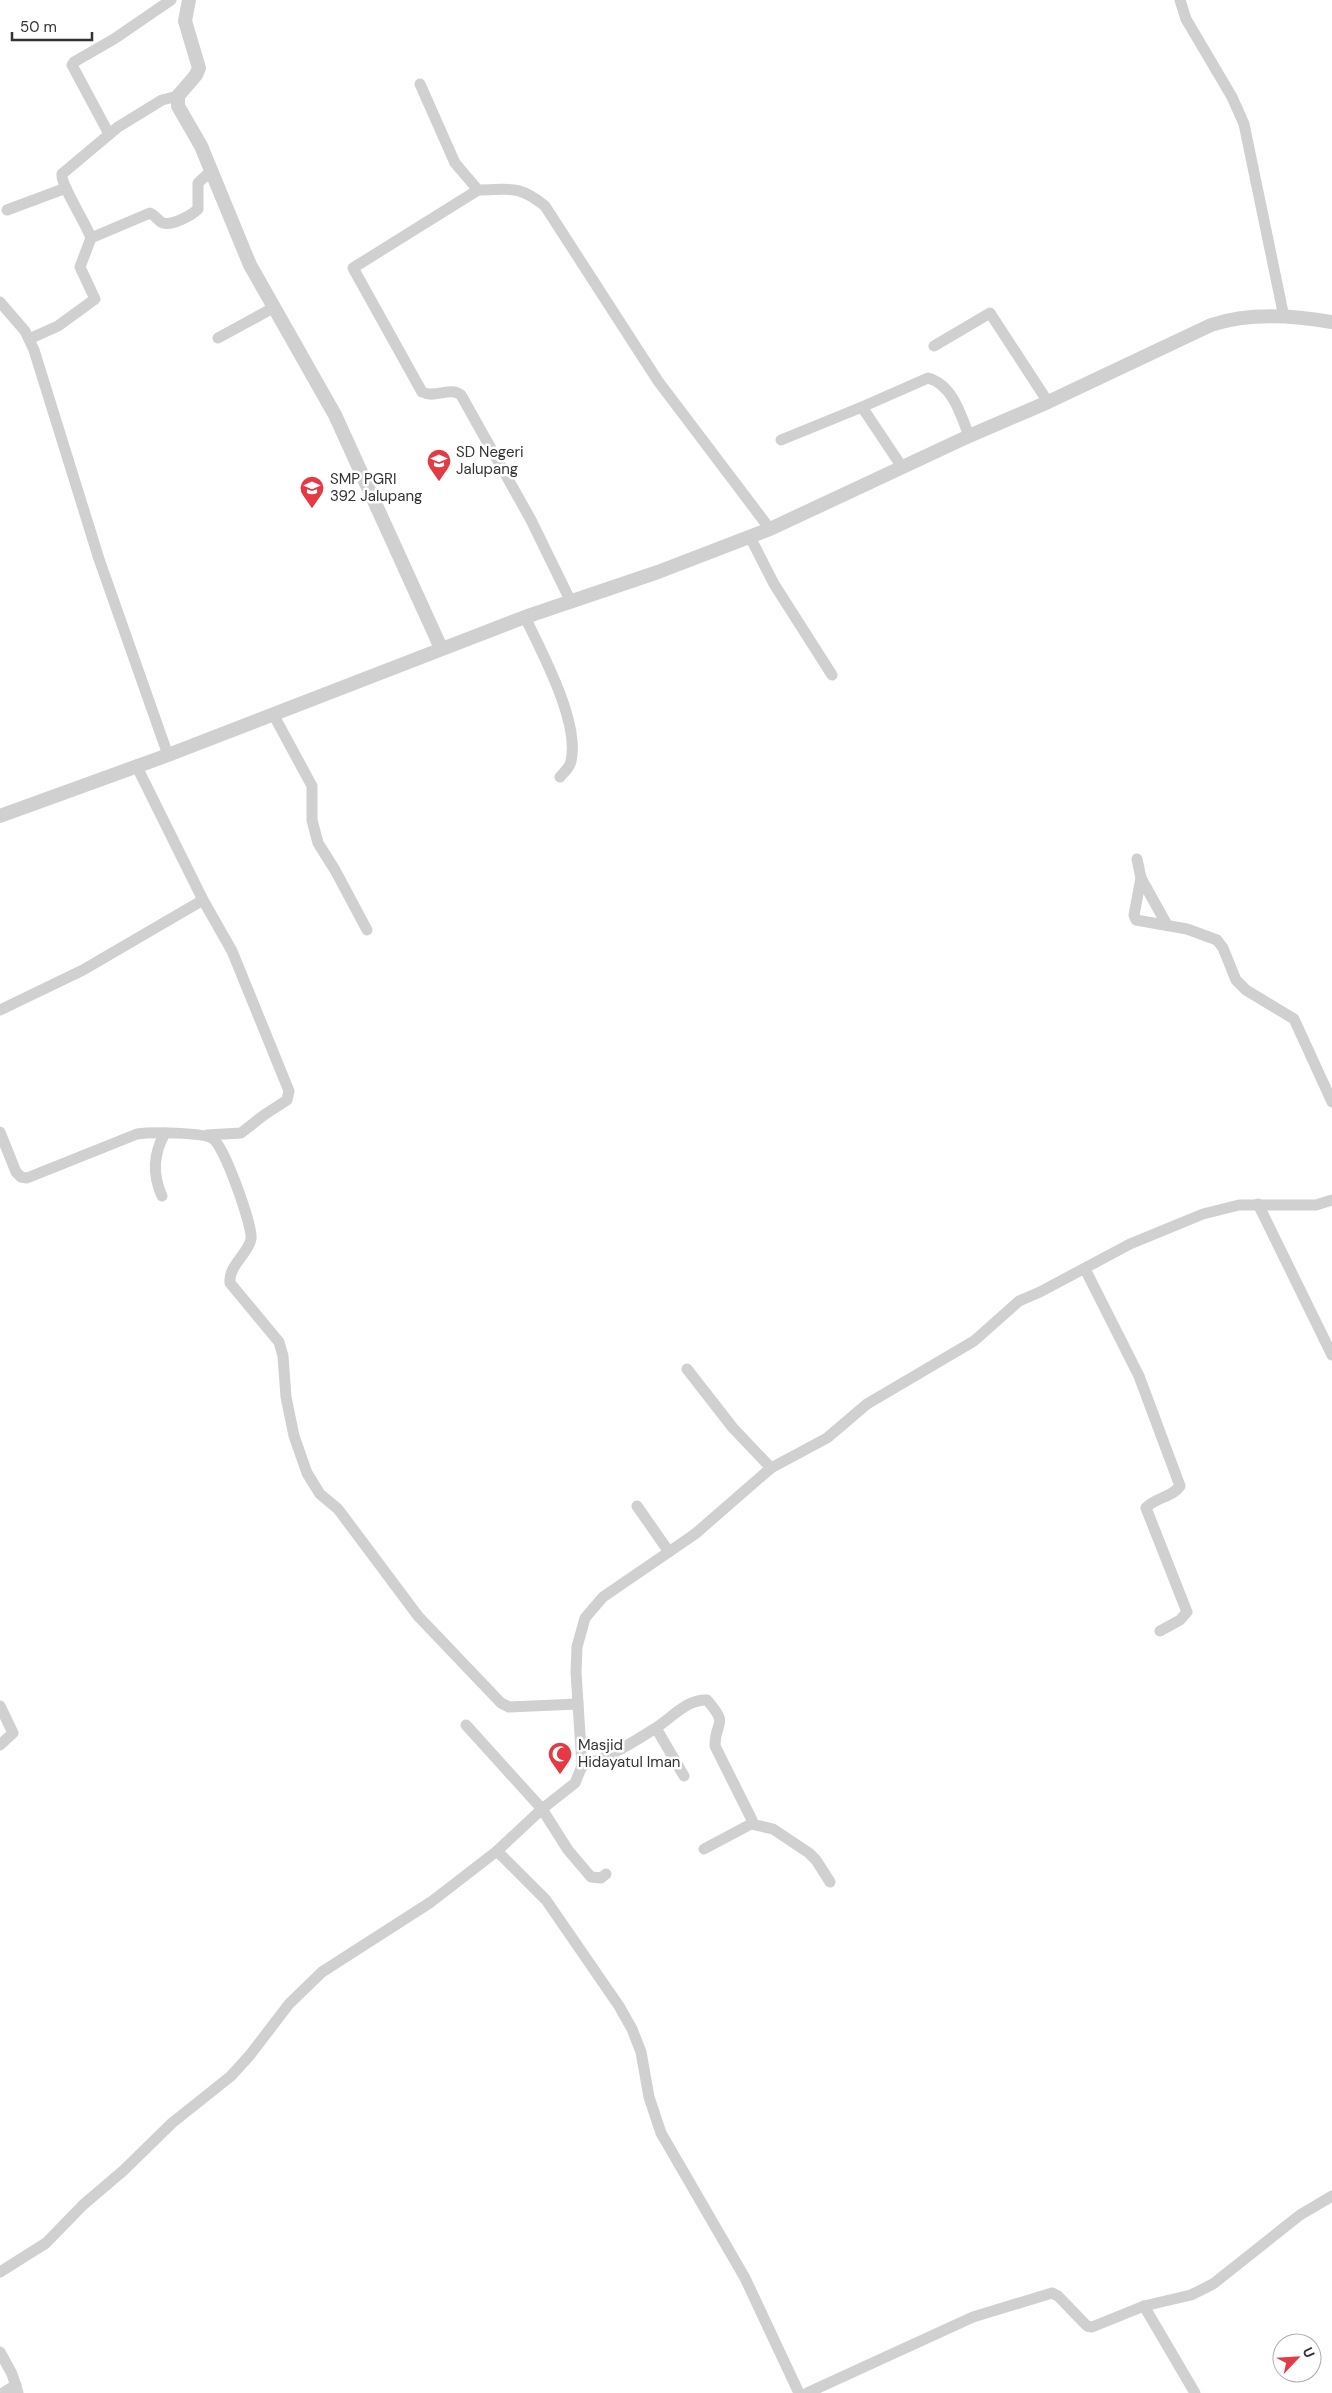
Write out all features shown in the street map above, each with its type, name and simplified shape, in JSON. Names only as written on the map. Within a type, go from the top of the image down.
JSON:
[{"type":"street","points":[[109,134],[72,66],[74,62],[114,39],[170,0]]},
{"type":"street","points":[[29,339],[58,326],[96,299],[80,267],[91,238],[83,217],[62,181],[62,174],[109,134],[162,100],[178,96],[196,75],[199,68],[185,21],[189,0]]},
{"type":"street","points":[[1180,0],[1186,19],[1232,97],[1244,124],[1284,317]]},
{"type":"street","points":[[420,84],[456,163],[478,190]]},
{"type":"street","points":[[178,96],[180,110],[212,170],[250,265],[273,308],[318,382],[353,451],[441,648]]},
{"type":"street","points":[[91,238],[150,213],[168,224],[194,212],[198,209],[198,184],[212,170]]},
{"type":"street","points":[[7,210],[66,188]]},
{"type":"street","points":[[571,602],[531,520],[461,395],[450,392],[433,396],[422,392],[353,268],[478,190],[516,188],[530,194],[545,206],[658,381],[770,529]]},
{"type":"street","points":[[0,302],[25,331],[34,350],[99,559],[168,755]]},
{"type":"street","points":[[218,338],[273,308]]},
{"type":"street","points":[[934,346],[990,313],[1048,402]]},
{"type":"street","points":[[0,816],[136,765],[168,755],[441,648],[658,572],[770,529],[1211,325],[1230,319],[1284,317],[1332,322]]},
{"type":"street","points":[[781,440],[862,408],[928,378],[937,380],[944,386],[954,401],[969,436]]},
{"type":"street","points":[[862,408],[902,467]]},
{"type":"street","points":[[750,537],[774,584],[832,675]]},
{"type":"street","points":[[525,617],[558,688],[570,727],[572,744],[571,762],[560,777]]},
{"type":"street","points":[[272,714],[312,786],[312,820],[318,843],[335,870],[367,930]]},
{"type":"street","points":[[0,1132],[16,1172],[21,1177],[27,1178],[124,1138],[145,1133],[206,1136],[241,1133],[264,1114],[287,1100],[288,1091],[238,966],[136,765]]},
{"type":"street","points":[[1137,858],[1141,878],[1167,925]]},
{"type":"street","points":[[1141,878],[1135,918],[1138,922],[1187,929],[1217,940],[1223,948],[1236,980],[1246,990],[1294,1019],[1332,1102]]},
{"type":"street","points":[[0,1010],[83,970],[203,900]]},
{"type":"street","points":[[162,1196],[155,1175],[155,1163],[165,1133]]},
{"type":"street","points":[[206,1136],[214,1139],[221,1150],[251,1226],[251,1240],[230,1275],[230,1283],[279,1342],[284,1356],[284,1382],[294,1436],[307,1473],[320,1494],[338,1509],[418,1616],[501,1703],[509,1707],[578,1704]]},
{"type":"street","points":[[0,2272],[46,2243],[83,2205],[124,2170],[172,2123],[231,2076],[250,2056],[289,2004],[322,1972],[362,1944],[424,1906],[497,1851],[542,1809],[575,1783],[582,1766],[577,1647],[585,1618],[603,1597],[695,1534],[771,1468],[827,1438],[867,1404],[974,1341],[1019,1301],[1085,1270],[1130,1244],[1203,1214],[1239,1205],[1316,1205],[1332,1200]]},
{"type":"street","points":[[1258,1204],[1332,1356]]},
{"type":"street","points":[[1085,1270],[1139,1376],[1180,1486],[1177,1490],[1146,1508],[1187,1612],[1180,1620],[1160,1631]]},
{"type":"street","points":[[687,1369],[733,1428],[771,1468]]},
{"type":"street","points":[[637,1506],[669,1552]]},
{"type":"street","points":[[582,1766],[617,1750],[656,1728],[696,1700],[707,1700],[720,1717],[721,1724],[715,1736],[715,1746],[724,1767],[744,1802],[752,1820],[751,1824]]},
{"type":"street","points":[[0,1706],[13,1733],[0,1745]]},
{"type":"street","points":[[466,1725],[542,1809],[568,1850],[592,1877],[600,1878],[606,1874]]},
{"type":"street","points":[[656,1728],[684,1776]]},
{"type":"street","points":[[704,1849],[751,1824],[773,1829],[809,1853],[816,1860],[830,1882]]},
{"type":"street","points":[[497,1851],[546,1900],[619,2006],[632,2029],[641,2052],[650,2096],[661,2133],[745,2278],[799,2393]]},
{"type":"street","points":[[807,2393],[973,2317],[1052,2293],[1058,2296],[1087,2326],[1092,2327],[1144,2306],[1191,2296],[1213,2284],[1300,2215],[1332,2196]]},
{"type":"street","points":[[1144,2306],[1195,2393]]},
{"type":"street","points":[[0,2352],[17,2389],[3,2393]]},
{"type":"place","name":"SD Negeri Jalupang","points":[[439,482]]},
{"type":"place","name":"SMP PGRI 392 Jalupang","points":[[312,509]]},
{"type":"place","name":"Masjid Hidayatul Iman","points":[[560,1775]]}]
